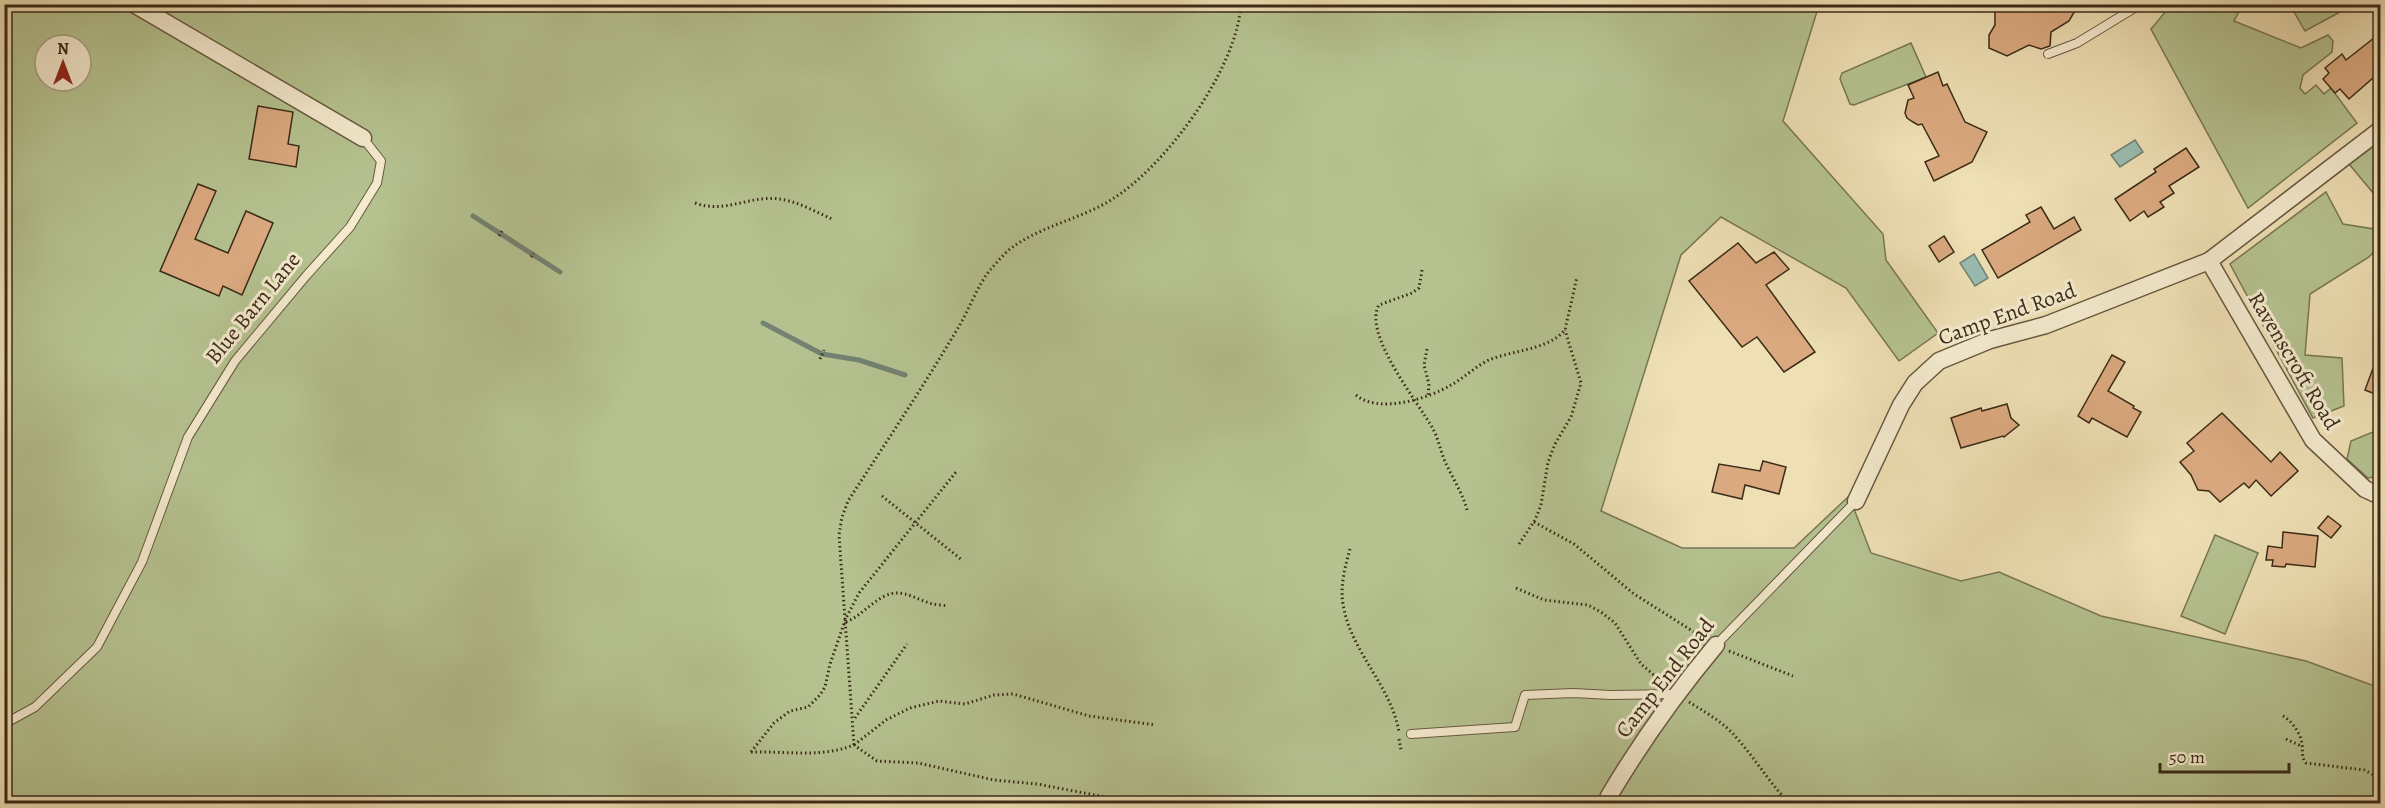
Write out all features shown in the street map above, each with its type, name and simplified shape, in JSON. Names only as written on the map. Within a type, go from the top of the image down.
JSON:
[{"type":"street","name":"Blue Barn Lane","points":[[134,4],[363,138]]},
{"type":"street","name":"Camp End Road","points":[[1856,501],[1901,405],[1915,383],[1939,362],[1990,340],[2046,325],[2209,261],[2380,130]]},
{"type":"street","name":"Ravenscroft Road","points":[[2209,261],[2313,440],[2365,489],[2380,496]]},
{"type":"street","name":"Camp End Road","points":[[1606,804],[1641,743],[1676,694],[1716,645]]},
{"type":"lane","points":[[2048,54],[2077,43],[2140,4]]},
{"type":"lane","name":"Blue Barn Lane","points":[[4,724],[36,706],[97,647],[142,562],[188,437],[236,361],[350,227],[377,183],[381,161],[363,138]]},
{"type":"lane","name":"Camp End Road","points":[[1716,645],[1856,501]]},
{"type":"lane","points":[[1411,734],[1515,727],[1525,695],[1676,694]]},
{"type":"path","points":[[854,745],[854,719],[839,535],[848,501],[957,330],[988,272],[1019,243],[1080,217],[1111,200],[1133,184],[1149,168],[1194,115],[1224,65],[1238,32],[1241,4]]},
{"type":"path","points":[[695,203],[717,208],[766,198],[780,198],[832,219]]},
{"type":"path","points":[[499,236],[502,231]]},
{"type":"path","points":[[531,257],[534,253]]},
{"type":"path","points":[[1422,270],[1419,288],[1379,305],[1376,322],[1396,374],[1432,428],[1445,461],[1464,496],[1467,510]]},
{"type":"path","points":[[1356,396],[1364,402],[1380,405],[1428,396],[1452,385],[1488,361],[1546,343],[1560,336],[1565,330],[1577,277]]},
{"type":"path","points":[[1519,544],[1534,522],[1541,505],[1548,462],[1555,444],[1571,417],[1581,383],[1565,330]]},
{"type":"path","points":[[1427,349],[1424,365],[1429,384],[1428,396]]},
{"type":"path","points":[[820,359],[824,350]]},
{"type":"path","points":[[956,472],[859,593],[846,620],[830,664],[825,687],[820,695],[808,706],[790,711],[774,723],[751,752],[825,753],[854,745],[886,720],[910,708],[939,701],[965,704],[994,695],[1013,694],[1089,716],[1156,724]]},
{"type":"path","points":[[882,496],[962,560]]},
{"type":"path","points":[[1534,522],[1574,544],[1634,594],[1716,645],[1793,676]]},
{"type":"path","points":[[1350,549],[1342,587],[1343,606],[1351,630],[1394,714],[1399,729],[1401,750]]},
{"type":"path","points":[[1516,588],[1544,600],[1588,605],[1615,623],[1641,664],[1676,694],[1720,722],[1735,735],[1765,776],[1789,803]]},
{"type":"path","points":[[846,620],[857,618],[884,596],[895,593],[910,594],[929,603],[948,606]]},
{"type":"path","points":[[854,719],[907,644]]},
{"type":"path","points":[[2283,716],[2301,738],[2302,759],[2306,763],[2364,770],[2373,772],[2380,778]]},
{"type":"path","points":[[2286,739],[2302,746]]},
{"type":"path","points":[[854,745],[877,761],[918,763],[994,780],[1037,784],[1142,804]]},
{"type":"green space","points":[[5,4],[1819,5],[1783,121],[1883,234],[1886,260],[1938,333],[1899,361],[1846,288],[1721,217],[1681,255],[1601,511],[1682,548],[1794,548],[1849,496],[1871,553],[1961,581],[1999,572],[2101,616],[2306,661],[2380,688],[2380,804],[5,804]]},
{"type":"green space","points":[[2243,4],[2234,21],[2301,48],[2328,35],[2333,41],[2332,52],[2303,75],[2300,88],[2305,94],[2316,85],[2324,94],[2331,88],[2357,123],[2248,208],[2151,29],[2171,5]]},
{"type":"green space","points":[[2290,5],[2353,5],[2305,31]]},
{"type":"green space","points":[[1911,43],[1926,77],[1854,105],[1850,104],[1840,79],[1842,73]]},
{"type":"green space","points":[[2380,130],[2380,194],[2374,194],[2344,158]]},
{"type":"green space","points":[[2326,192],[2343,224],[2380,230],[2380,245],[2369,257],[2310,294],[2305,355],[2342,358],[2344,406],[2313,418],[2230,264]]},
{"type":"green space","points":[[2380,429],[2380,476],[2368,478],[2347,459],[2351,441]]},
{"type":"green space","points":[[2215,535],[2258,553],[2225,634],[2181,616]]},
{"type":"shaded area","points":[[2135,140],[2143,152],[2120,167],[2111,155]]},
{"type":"shaded area","points":[[1974,254],[1988,278],[1975,286],[1960,263]]},
{"type":"building","points":[[1995,4],[2079,4],[2069,21],[2051,32],[2050,46],[2041,49],[2029,45],[2007,56],[1989,48],[1989,35],[1995,25]]},
{"type":"building","points":[[2374,38],[2380,45],[2380,83],[2373,78],[2349,99],[2340,89],[2335,93],[2323,79],[2329,73],[2325,68],[2342,54],[2346,60]]},
{"type":"building","points":[[1938,72],[1943,86],[1947,84],[1965,122],[1987,132],[1972,162],[1934,181],[1925,162],[1939,156],[1922,124],[1918,125],[1913,122],[1907,118],[1905,113],[1908,100],[1914,98],[1908,85]]},
{"type":"building","points":[[258,106],[293,112],[288,144],[299,146],[296,167],[249,159]]},
{"type":"building","points":[[2186,148],[2199,167],[2169,186],[2174,193],[2160,202],[2164,207],[2148,217],[2144,211],[2130,221],[2115,199],[2156,172],[2154,169]]},
{"type":"building","points":[[198,184],[216,191],[195,239],[228,253],[246,211],[273,223],[242,295],[223,286],[219,296],[160,271]]},
{"type":"building","points":[[2041,207],[2054,229],[2074,217],[2081,230],[1998,278],[1982,250],[2030,222],[2026,215]]},
{"type":"building","points":[[1944,236],[1954,252],[1939,262],[1929,246]]},
{"type":"building","points":[[1738,243],[1756,263],[1774,252],[1789,269],[1766,285],[1815,352],[1784,372],[1757,337],[1742,347],[1689,281]]},
{"type":"building","points":[[2380,352],[2380,396],[2365,390]]},
{"type":"building","points":[[2112,355],[2125,362],[2108,391],[2141,412],[2127,437],[2092,418],[2089,423],[2078,416]]},
{"type":"building","points":[[2007,404],[2011,418],[2019,425],[2004,437],[1961,448],[1951,418],[1981,408],[1982,411]]},
{"type":"building","points":[[2222,413],[2271,462],[2280,452],[2298,471],[2271,496],[2256,480],[2249,488],[2244,483],[2220,502],[2209,491],[2198,490],[2191,475],[2180,462],[2194,451],[2187,443]]},
{"type":"building","points":[[1763,461],[1786,467],[1779,494],[1745,485],[1742,499],[1712,492],[1719,464],[1760,471]]},
{"type":"building","points":[[2328,516],[2341,526],[2331,538],[2318,528]]},
{"type":"building","points":[[2283,532],[2318,536],[2315,567],[2286,564],[2285,567],[2272,566],[2273,560],[2266,560],[2268,546],[2282,548]]},
{"type":"waterway","points":[[473,216],[560,272]]},
{"type":"waterway","points":[[763,323],[822,354],[859,360],[905,375]]}]
